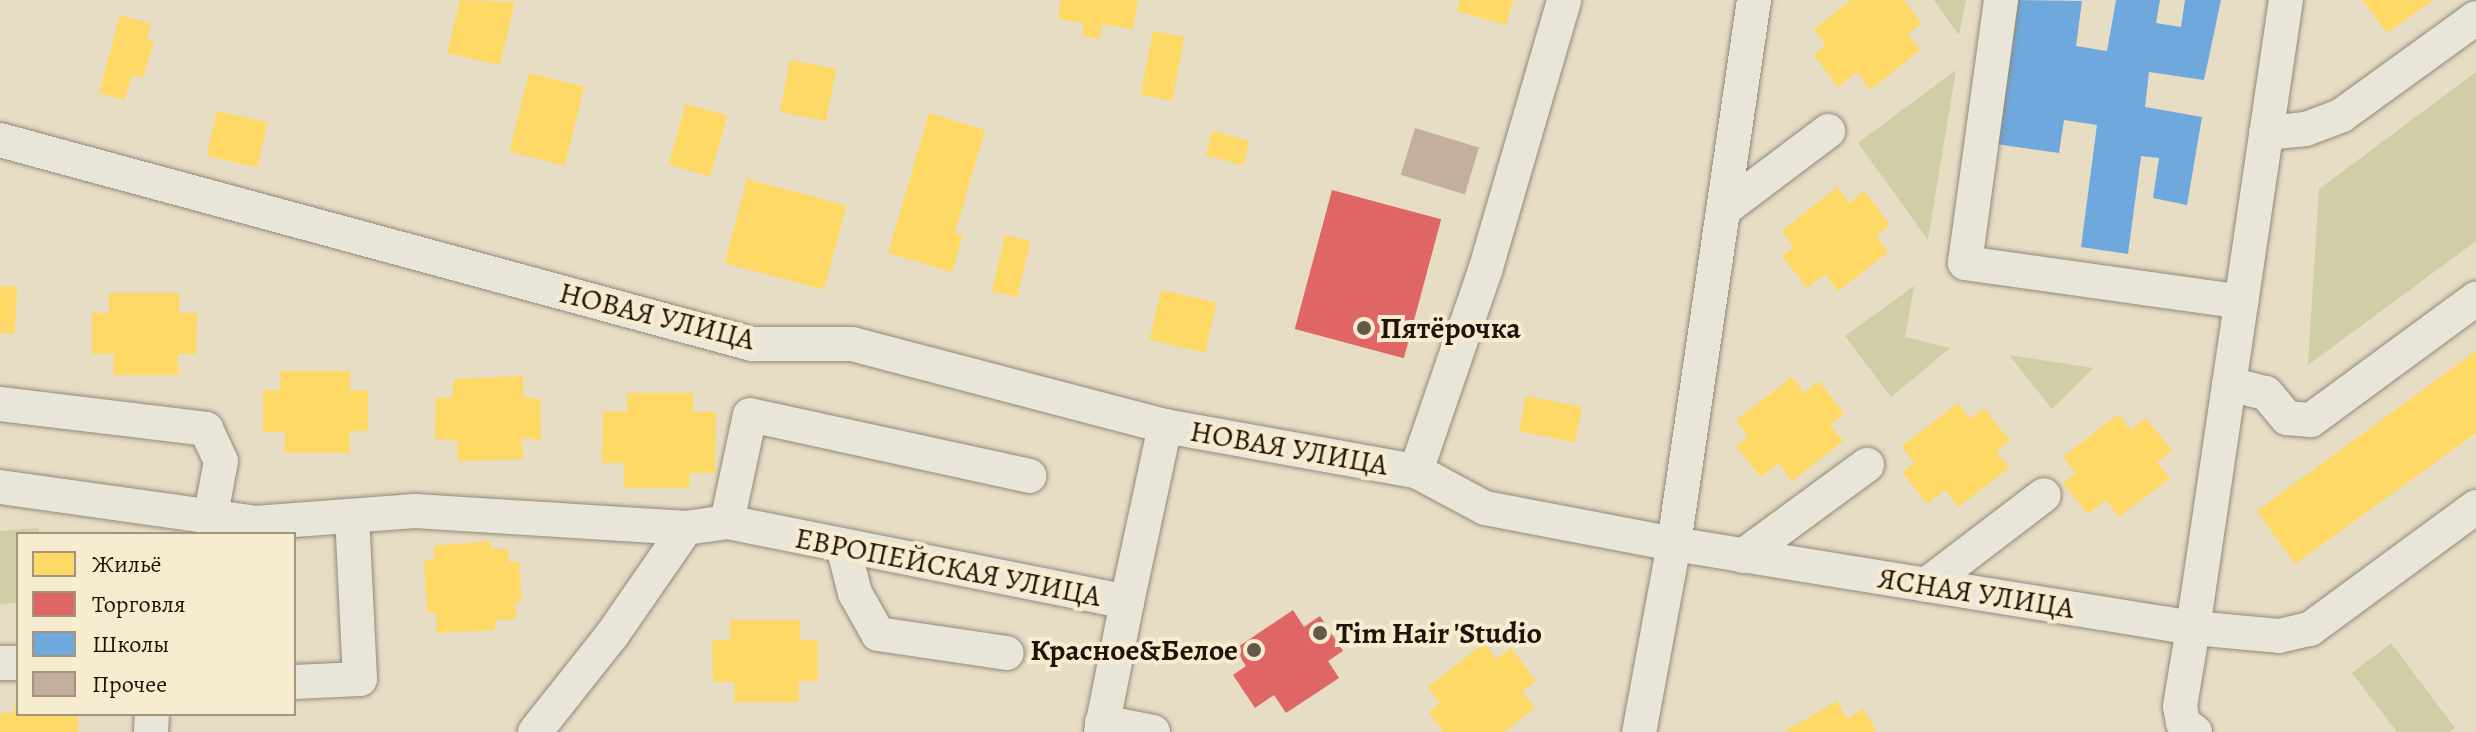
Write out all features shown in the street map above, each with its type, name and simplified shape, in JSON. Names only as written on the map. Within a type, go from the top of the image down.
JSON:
[{"type":"street","points":[[1416,471],[1485,271],[1564,0]]},
{"type":"street","points":[[2001,0],[1965,263],[2241,302]]},
{"type":"street","points":[[2195,732],[2183,723],[2180,706],[2286,0]]},
{"type":"street","points":[[1639,732],[1674,544],[1759,5]]},
{"type":"street","points":[[2266,133],[2306,129],[2342,115],[2476,18]]},
{"type":"street","points":[[1726,208],[1828,131]]},
{"type":"street","name":"НОВАЯ УЛИЦА","points":[[0,140],[752,344],[852,344],[1165,426],[1416,471],[1485,508],[1674,544]]},
{"type":"street","points":[[2229,384],[2266,393],[2287,418],[2311,420],[2476,299]]},
{"type":"street","points":[[0,404],[206,429],[221,461],[211,514]]},
{"type":"street","points":[[727,522],[750,415],[1029,476]]},
{"type":"street","name":"ЕВРОПЕЙСКАЯ УЛИЦА","points":[[0,487],[211,514],[255,529],[415,511],[686,528],[727,522],[1127,602],[1165,426]]},
{"type":"street","points":[[1743,556],[1867,465]]},
{"type":"street","points":[[1926,585],[2044,495]]},
{"type":"street","name":"ЯСНАЯ УЛИЦА","points":[[1674,544],[2193,628],[2279,636],[2310,629],[2476,507]]},
{"type":"street","points":[[296,682],[360,679],[352,516]]},
{"type":"street","points":[[535,732],[612,635],[686,528]]},
{"type":"street","points":[[843,546],[855,593],[878,634],[1007,653]]},
{"type":"street","points":[[1127,602],[1102,727],[1153,732]]},
{"type":"green space","points":[[1934,0],[1966,0],[1959,35]]},
{"type":"green space","points":[[1956,70],[1928,240],[1858,143]]},
{"type":"green space","points":[[2476,72],[2476,241],[2308,365],[2319,189]]},
{"type":"green space","points":[[1914,286],[1905,337],[1950,348],[1891,397],[1845,336]]},
{"type":"green space","points":[[2009,355],[2093,368],[2052,409]]},
{"type":"green space","points":[[39,528],[39,532],[16,532],[16,603],[0,604],[0,531]]},
{"type":"green space","points":[[2391,643],[2455,728],[2449,732],[2397,732],[2352,673]]},
{"type":"building: Жильё","points":[[460,0],[515,2],[500,65],[447,53]]},
{"type":"building: Жильё","points":[[1061,0],[1138,0],[1133,29],[1102,24],[1100,39],[1082,36],[1084,23],[1058,19]]},
{"type":"building: Жильё","points":[[1460,0],[1513,0],[1506,25],[1457,11]]},
{"type":"building: Жильё","points":[[1851,0],[1904,0],[1922,23],[1908,34],[1920,50],[1870,90],[1857,72],[1838,87],[1814,55],[1826,45],[1814,29]]},
{"type":"building: Жильё","points":[[2363,0],[2433,0],[2387,33]]},
{"type":"building: Жильё","points":[[120,15],[151,24],[147,40],[154,41],[143,78],[132,75],[125,100],[99,93]]},
{"type":"building: Жильё","points":[[1153,31],[1184,37],[1172,101],[1141,95]]},
{"type":"building: Жильё","points":[[790,60],[836,69],[826,121],[780,112]]},
{"type":"building: Жильё","points":[[529,73],[584,87],[565,165],[509,152]]},
{"type":"building: Жильё","points":[[686,104],[727,116],[710,176],[669,165]]},
{"type":"building: Жильё","points":[[217,111],[268,123],[257,168],[207,156]]},
{"type":"building: Жильё","points":[[929,113],[985,130],[955,233],[963,235],[952,272],[888,253]]},
{"type":"building: Жильё","points":[[1212,131],[1250,141],[1243,165],[1206,155]]},
{"type":"building: Жильё","points":[[747,179],[846,206],[824,290],[724,263]]},
{"type":"building: Жильё","points":[[1837,187],[1849,203],[1864,191],[1890,225],[1876,236],[1888,252],[1838,291],[1825,274],[1807,288],[1782,256],[1794,247],[1782,231]]},
{"type":"building: Жильё","points":[[1005,235],[1030,241],[1017,297],[992,292]]},
{"type":"building: Жильё","points":[[0,286],[17,287],[15,334],[0,333]]},
{"type":"building: Жильё","points":[[1161,290],[1217,303],[1205,353],[1150,340]]},
{"type":"building: Жильё","points":[[109,293],[179,293],[179,313],[197,313],[196,354],[178,354],[179,375],[113,375],[114,354],[92,354],[92,313],[109,313]]},
{"type":"building: Жильё","points":[[2476,351],[2476,433],[2295,564],[2257,511]]},
{"type":"building: Жильё","points":[[280,371],[350,371],[350,391],[368,390],[368,431],[349,431],[350,453],[285,453],[285,432],[263,432],[263,390],[280,391]]},
{"type":"building: Жильё","points":[[523,376],[523,397],[540,399],[541,440],[522,438],[523,459],[458,461],[457,440],[435,439],[436,398],[452,398],[454,379]]},
{"type":"building: Жильё","points":[[1792,377],[1804,393],[1819,381],[1844,414],[1830,425],[1843,441],[1792,481],[1779,463],[1761,477],[1736,446],[1748,436],[1736,420]]},
{"type":"building: Жильё","points":[[627,393],[693,393],[693,412],[716,412],[715,473],[690,473],[689,488],[624,488],[624,463],[602,463],[603,411],[627,412]]},
{"type":"building: Жильё","points":[[1526,396],[1582,407],[1575,442],[1519,431]]},
{"type":"building: Жильё","points":[[1958,403],[1970,419],[1984,408],[2010,441],[1996,451],[2009,468],[1958,507],[1945,490],[1927,504],[1902,472],[1914,463],[1902,446]]},
{"type":"building: Жильё","points":[[2118,414],[2131,430],[2146,418],[2172,451],[2157,462],[2170,478],[2119,517],[2106,500],[2088,514],[2063,483],[2076,473],[2063,457]]},
{"type":"building: Жильё","points":[[490,541],[491,549],[508,549],[509,562],[519,562],[522,601],[515,602],[516,619],[495,620],[495,630],[437,633],[436,612],[427,612],[424,561],[434,560],[434,546]]},
{"type":"building: Жильё","points":[[730,620],[800,620],[800,640],[818,640],[818,681],[799,681],[799,702],[734,702],[735,682],[713,682],[712,640],[730,640]]},
{"type":"building: Жильё","points":[[1484,643],[1496,659],[1511,648],[1536,681],[1522,692],[1535,708],[1504,732],[1443,732],[1429,712],[1440,703],[1428,687]]},
{"type":"building: Жильё","points":[[1837,701],[1847,719],[1863,709],[1877,732],[1784,732]]},
{"type":"building: Жильё","points":[[14,703],[16,716],[78,716],[78,732],[0,732],[0,713],[14,713]]},
{"type":"building: Торговля","points":[[1332,190],[1441,219],[1404,358],[1295,329]]},
{"type":"building: Торговля","points":[[1293,610],[1304,627],[1320,616],[1343,651],[1328,661],[1339,678],[1286,713],[1274,695],[1255,708],[1233,675],[1246,666],[1235,649]]},
{"type":"building: Школы","points":[[2008,0],[2082,1],[2076,46],[2107,51],[2116,0],[2160,0],[2156,23],[2181,27],[2185,0],[2221,0],[2204,80],[2149,72],[2145,107],[2202,117],[2187,205],[2153,198],[2159,158],[2141,156],[2128,254],[2081,247],[2097,125],[2064,120],[2059,153],[1988,143]]},
{"type":"building: Прочее","points":[[1415,128],[1479,148],[1465,194],[1401,175]]},
{"type":"place","name":"Пятёрочка","points":[[1364,328]]},
{"type":"place","name":"Tim Hair 'Studio","points":[[1320,633]]},
{"type":"place","name":"Красное&Белое","points":[[1254,650]]}]
